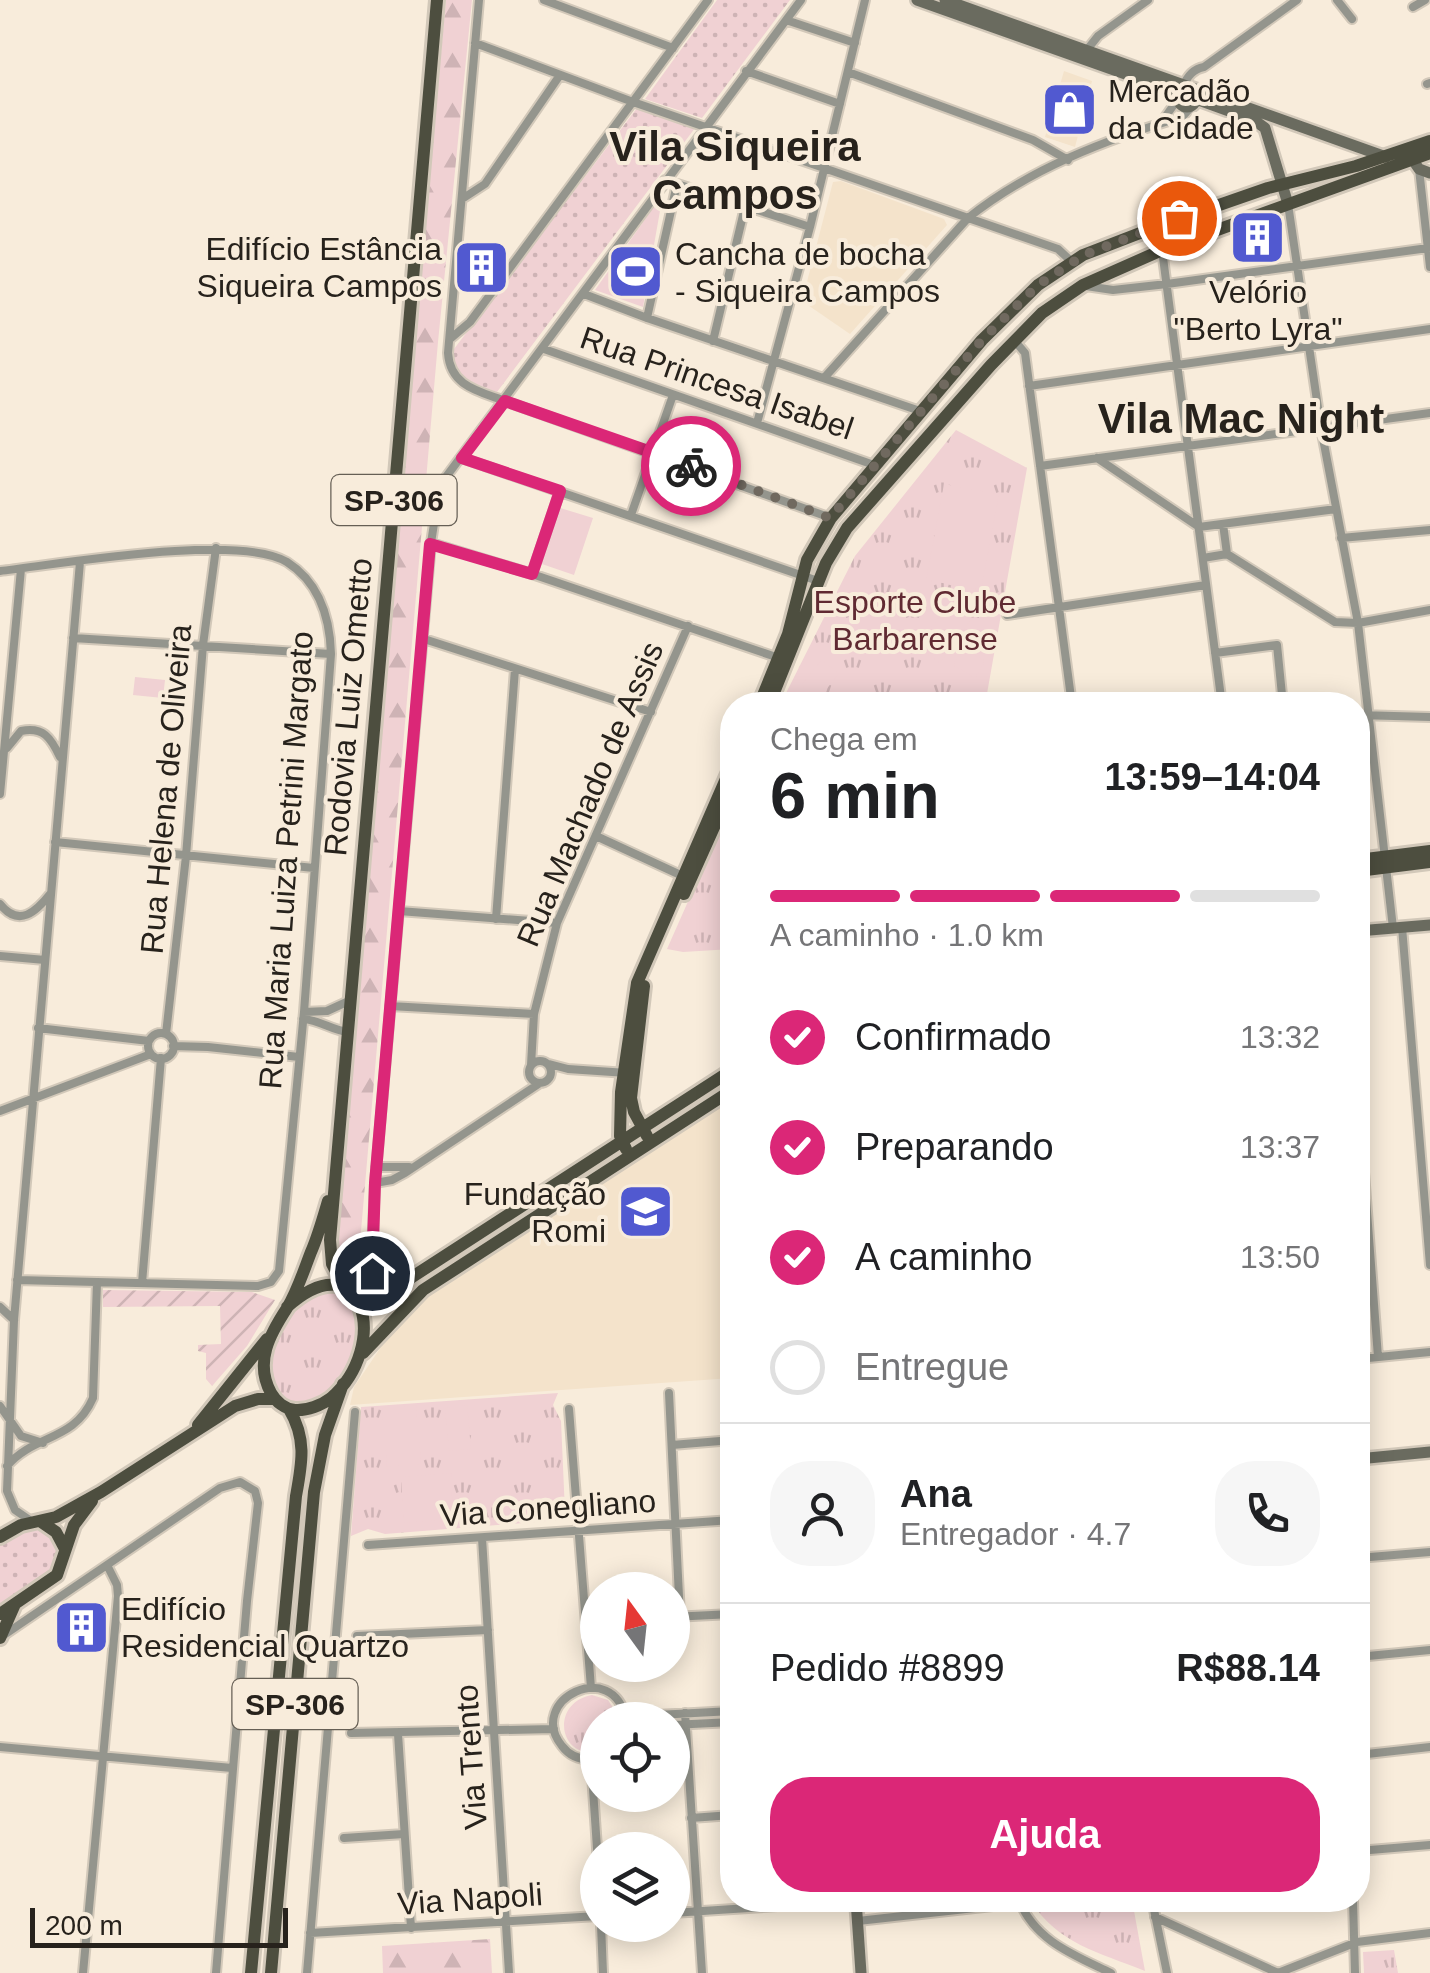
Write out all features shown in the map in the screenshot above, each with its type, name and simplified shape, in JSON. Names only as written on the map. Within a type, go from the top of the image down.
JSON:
[{"type":"main road","name":"Rodovia Luiz Ometto","points":[[349,1291],[330,1254],[335,1180],[437,0]]},
{"type":"main road","points":[[917,0],[1085,55]]},
{"type":"main road","points":[[944,0],[1254,120],[1265,128],[1288,204]]},
{"type":"main road","points":[[1188,94],[1417,163]]},
{"type":"main road","points":[[1265,128],[1278,118]]},
{"type":"main road","points":[[1417,163],[1430,141]]},
{"type":"main road","points":[[766,692],[832,550],[866,504],[1042,313],[1083,285],[1162,250],[1417,163],[1430,153]]},
{"type":"main road","points":[[773,692],[802,577],[812,548],[830,518],[920,410],[1010,310],[1038,285],[1072,262],[1169,222],[1282,184],[1386,156]]},
{"type":"main road","points":[[687,878],[720,795]]},
{"type":"main road","points":[[605,1154],[620,1118],[637,984],[720,811]]},
{"type":"main road","points":[[1370,868],[1430,851]]},
{"type":"main road","points":[[1370,861],[1430,862]]},
{"type":"main road","points":[[1370,931],[1430,925]]},
{"type":"main road","points":[[628,1073],[631,1105],[650,1143]]},
{"type":"main road","points":[[359,1359],[423,1290],[626,1149],[644,1129],[720,1078]]},
{"type":"main road","points":[[288,1307],[316,1287],[368,1298],[380,1296],[605,1154],[650,1143],[720,1098]]},
{"type":"main road","points":[[620,1118],[626,1149]]},
{"type":"main road","name":"Rodovia Luiz Ometto","points":[[288,1307],[312,1252],[335,1180]]},
{"type":"main road","points":[[412,1277],[411,1289],[423,1290]]},
{"type":"main road","name":"SP-306","points":[[272,1973],[314,1492],[325,1435],[343,1384],[359,1359],[365,1333],[364,1318],[349,1291]]},
{"type":"main road","name":"SP-306","points":[[268,1337],[288,1307]]},
{"type":"main road","points":[[268,1337],[264,1373],[275,1399],[289,1409]]},
{"type":"main road","points":[[192,1432],[268,1337]]},
{"type":"main road","name":"SP-306","points":[[251,1973],[303,1455],[302,1438],[289,1409],[320,1405],[343,1384]]},
{"type":"main road","points":[[0,1537],[35,1521],[56,1517],[246,1402],[275,1399]]},
{"type":"main road","points":[[1370,1458],[1430,1452]]},
{"type":"main road","points":[[0,1614],[56,1575],[80,1514],[101,1492]]},
{"type":"main road","points":[[35,1521],[56,1532],[64,1549]]},
{"type":"main road","points":[[0,1638],[16,1604]]},
{"type":"main road","points":[[859,1912],[864,1973]]},
{"type":"main road","points":[[861,1921],[862,1912]]},
{"type":"street","points":[[479,0],[450,339],[449,364],[458,380],[505,401],[830,518]]},
{"type":"street","points":[[544,0],[672,48]]},
{"type":"street","points":[[450,339],[470,322],[708,0]]},
{"type":"street","points":[[372,1273],[376,1167],[430,544],[440,485],[800,0]]},
{"type":"street","points":[[757,423],[866,0]]},
{"type":"street","points":[[1085,55],[1098,36],[1148,0]]},
{"type":"street","points":[[1160,123],[1188,94],[1204,67],[1297,0]]},
{"type":"street","points":[[1337,0],[1352,19]]},
{"type":"street","points":[[1413,7],[1425,0]]},
{"type":"street","points":[[786,20],[855,43]]},
{"type":"street","points":[[475,43],[632,102],[1058,249],[1072,262]]},
{"type":"street","points":[[746,71],[840,104]]},
{"type":"street","points":[[848,72],[1033,140],[1068,160]]},
{"type":"street","points":[[462,199],[485,184],[560,74]]},
{"type":"street","points":[[824,378],[968,218],[1014,184],[1182,116],[1188,94]]},
{"type":"street","points":[[1417,163],[1430,266]]},
{"type":"street","points":[[665,180],[810,227]]},
{"type":"street","points":[[647,318],[677,184]]},
{"type":"street","points":[[1288,204],[1366,692]]},
{"type":"street","points":[[714,341],[745,207]]},
{"type":"street","points":[[1083,285],[1113,290],[1428,248]]},
{"type":"street","points":[[1162,250],[1220,692]]},
{"type":"street","points":[[584,294],[920,410]]},
{"type":"street","points":[[1029,386],[1430,329]]},
{"type":"street","points":[[1014,340],[1024,352],[1070,692]]},
{"type":"street","name":"Rua Princesa Isabel","points":[[544,349],[874,465]]},
{"type":"street","points":[[631,515],[673,395]]},
{"type":"street","points":[[1040,466],[1430,413]]},
{"type":"street","points":[[462,458],[818,582]]},
{"type":"street","points":[[1096,458],[1199,527],[1336,509]]},
{"type":"street","points":[[532,574],[560,491]]},
{"type":"street","points":[[1223,524],[1227,554]]},
{"type":"street","points":[[1342,538],[1430,530]]},
{"type":"street","points":[[430,544],[532,574],[784,660]]},
{"type":"street","name":"Rua Maria Luiza Petrini Margato","points":[[0,572],[216,548],[266,554],[288,562],[313,586],[330,622],[331,654],[303,1016],[279,1272],[271,1282],[258,1286],[142,1283]]},
{"type":"street","name":"Rua Helena de Oliveira","points":[[166,1034],[186,856],[202,644],[216,548]]},
{"type":"street","points":[[1203,558],[1227,554],[1335,622],[1358,623],[1430,610]]},
{"type":"street","points":[[35,1521],[10,1502],[6,1491],[9,1416],[32,1098],[80,562]]},
{"type":"street","points":[[0,794],[20,569]]},
{"type":"street","points":[[1007,615],[1206,585]]},
{"type":"street","name":"Rua Machado de Assis","points":[[530,1070],[534,1014],[557,923],[688,626]]},
{"type":"street","points":[[74,638],[331,654]]},
{"type":"street","points":[[424,640],[652,712]]},
{"type":"street","points":[[1215,653],[1277,644],[1282,692]]},
{"type":"street","points":[[496,919],[515,670]]},
{"type":"street","points":[[1370,714],[1430,717]]},
{"type":"street","points":[[1370,722],[1426,1183],[1430,1265]]},
{"type":"street","points":[[2,756],[20,731],[38,729],[50,738],[62,761]]},
{"type":"street","points":[[596,836],[687,878]]},
{"type":"street","points":[[55,842],[314,868]]},
{"type":"street","points":[[0,904],[10,916],[22,917],[32,914],[50,893]]},
{"type":"street","points":[[399,910],[557,923]]},
{"type":"street","points":[[0,956],[45,960]]},
{"type":"street","points":[[303,1016],[351,1000]]},
{"type":"street","points":[[390,1006],[534,1014]]},
{"type":"street","points":[[303,1016],[331,1030],[348,1032]]},
{"type":"street","points":[[38,1028],[149,1041],[158,1033],[166,1034],[174,1046]]},
{"type":"street","points":[[149,1041],[151,1054]]},
{"type":"street","name":"Rua Machado de Assis","points":[[533,1042],[551,1074]]},
{"type":"street","points":[[174,1046],[298,1057]]},
{"type":"street","points":[[0,1111],[151,1054],[168,1056],[174,1046]]},
{"type":"street","points":[[17,1280],[142,1283],[161,1058]]},
{"type":"street","points":[[520,1096],[530,1070],[545,1062],[568,1069],[628,1073]]},
{"type":"street","points":[[375,1183],[392,1180],[551,1074],[568,1069]]},
{"type":"street","points":[[530,1070],[540,1083]]},
{"type":"street","points":[[376,1167],[414,1166]]},
{"type":"street","points":[[1370,1264],[1378,1357]]},
{"type":"street","points":[[8,1466],[20,1453],[69,1430],[82,1419],[94,1398],[98,1282]]},
{"type":"street","points":[[0,1307],[14,1320]]},
{"type":"street","points":[[1370,1358],[1430,1352]]},
{"type":"street","points":[[0,1368],[12,1359]]},
{"type":"street","points":[[669,1392],[676,1572]]},
{"type":"street","points":[[0,1406],[21,1436],[43,1443]]},
{"type":"street","points":[[569,1409],[583,1572]]},
{"type":"street","points":[[307,1973],[355,1412]]},
{"type":"street","points":[[672,1445],[720,1441]]},
{"type":"street","points":[[0,1638],[220,1488],[234,1482],[246,1483],[255,1490],[258,1504],[216,1973]]},
{"type":"street","name":"Via Conegliano","points":[[368,1545],[720,1521]]},
{"type":"street","name":"Via Trento","points":[[482,1538],[509,1973]]},
{"type":"street","points":[[1370,1557],[1430,1552]]},
{"type":"street","points":[[83,1973],[118,1596],[108,1567]]},
{"type":"street","points":[[690,1616],[720,1615]]},
{"type":"street","points":[[357,1636],[488,1630]]},
{"type":"street","points":[[1370,1656],[1430,1650]]},
{"type":"street","points":[[591,1682],[591,1688]]},
{"type":"street","points":[[580,1756],[567,1752],[554,1729],[554,1718],[563,1700],[580,1689],[591,1688],[608,1692],[616,1702]]},
{"type":"street","points":[[690,1714],[720,1712]]},
{"type":"street","points":[[690,1725],[720,1723]]},
{"type":"street","points":[[352,1734],[554,1729]]},
{"type":"street","points":[[398,1734],[411,1928]]},
{"type":"street","points":[[0,1747],[232,1768]]},
{"type":"street","points":[[1370,1754],[1430,1747]]},
{"type":"street","points":[[690,1787],[702,1973]]},
{"type":"street","points":[[692,1818],[720,1816]]},
{"type":"street","points":[[344,1838],[404,1834]]},
{"type":"street","points":[[1370,1850],[1430,1844]]},
{"type":"street","points":[[690,1912],[720,1910]]},
{"type":"street","points":[[861,1921],[936,1912]]},
{"type":"street","points":[[1026,1912],[1039,1932],[1056,1947],[1111,1973]]},
{"type":"street","points":[[1153,1912],[1167,1973]]},
{"type":"street","points":[[1354,1912],[1355,1973]]},
{"type":"street","name":"Via Napoli","points":[[310,1933],[580,1917]]},
{"type":"street","points":[[1154,1917],[1278,1973],[1356,1942],[1430,1934]]},
{"type":"street","points":[[602,1942],[603,1973]]},
{"type":"shaded area","name":"Mercadão da Cidade","points":[[1064,71],[1092,81],[1075,147],[1045,137]]},
{"type":"shaded area","points":[[841,181],[944,219],[947,225],[850,334],[802,301],[833,182]]},
{"type":"shaded area","name":"Fundação Romi","points":[[720,1107],[720,1379],[350,1405],[354,1387],[381,1347],[436,1290]]},
{"type":"green space","points":[[446,0],[472,0],[438,342],[356,1289],[345,1280],[334,1260],[378,722]]},
{"type":"green space","points":[[717,0],[790,0],[702,118],[645,99]]},
{"type":"green space","points":[[637,108],[695,128],[497,392],[466,378],[456,367],[454,349]]},
{"type":"green space","points":[[663,194],[643,307],[595,290]]},
{"type":"green space","name":"Esporte Clube Barbarense","points":[[956,430],[1027,468],[987,692],[787,692],[855,556]]},
{"type":"green space","points":[[944,484],[999,494],[981,590],[926,580]]},
{"type":"green space","points":[[557,507],[593,518],[574,575],[539,563]]},
{"type":"green space","points":[[950,602],[972,618],[940,663],[917,647]]},
{"type":"green space","points":[[963,648],[985,661],[975,678],[953,665]]},
{"type":"green space","points":[[822,660],[839,674],[824,692],[810,692],[801,685]]},
{"type":"green space","points":[[135,677],[165,680],[163,698],[133,695]]},
{"type":"green space","points":[[720,829],[720,950],[667,949]]},
{"type":"green space","points":[[103,1290],[252,1292],[275,1300],[247,1346],[212,1386],[206,1379],[206,1353],[198,1351],[198,1345],[221,1344],[220,1306],[103,1307]]},
{"type":"green space","points":[[332,1291],[351,1302],[359,1320],[349,1364],[336,1384],[319,1399],[302,1406],[285,1402],[269,1384],[269,1349],[282,1319],[305,1297]]},
{"type":"green space","points":[[558,1393],[553,1405],[561,1421],[565,1512],[560,1520],[385,1534],[368,1529],[351,1536],[361,1407]]},
{"type":"green space","points":[[416,1405],[421,1464],[387,1467],[382,1408]]},
{"type":"green space","points":[[467,1405],[471,1449],[449,1451],[445,1408]]},
{"type":"green space","points":[[451,1473],[453,1519],[404,1523],[401,1477]]},
{"type":"green space","points":[[33,1527],[47,1532],[55,1541],[57,1568],[0,1608],[0,1543]]},
{"type":"green space","points":[[592,1695],[609,1702],[580,1702],[580,1750],[567,1738],[564,1728],[570,1707]]},
{"type":"green space","points":[[1039,1912],[1134,1912],[1145,1971],[1066,1937]]},
{"type":"green space","points":[[490,1939],[492,1973],[383,1973],[382,1946]]},
{"type":"green space","points":[[1394,1950],[1398,1973],[1364,1973],[1363,1952]]},
{"type":"way so far","points":[[691,466],[830,518],[982,340],[1038,285],[1084,255],[1179,218]]},
{"type":"place","name":"Mercadão da Cidade","points":[[1069,109]]},
{"type":"place","name":"Velório \"Berto Lyra\"","points":[[1258,238]]},
{"type":"place","name":"Edifício Estância Siqueira Campos","points":[[481,267]]},
{"type":"place","name":"Cancha de bocha - Siqueira Campos","points":[[636,272]]},
{"type":"place","name":"Fundação Romi","points":[[645,1212]]},
{"type":"place","name":"Edifício Residencial Quartzo","points":[[82,1627]]},
{"type":"district","name":"Vila Siqueira Campos","points":[[735,170]]},
{"type":"district","name":"Vila Mac Night","points":[[1241,418]]},
{"type":"route","points":[[372,1273],[375,1183],[430,544],[532,574],[560,491],[462,458],[505,401],[691,466]]}]
